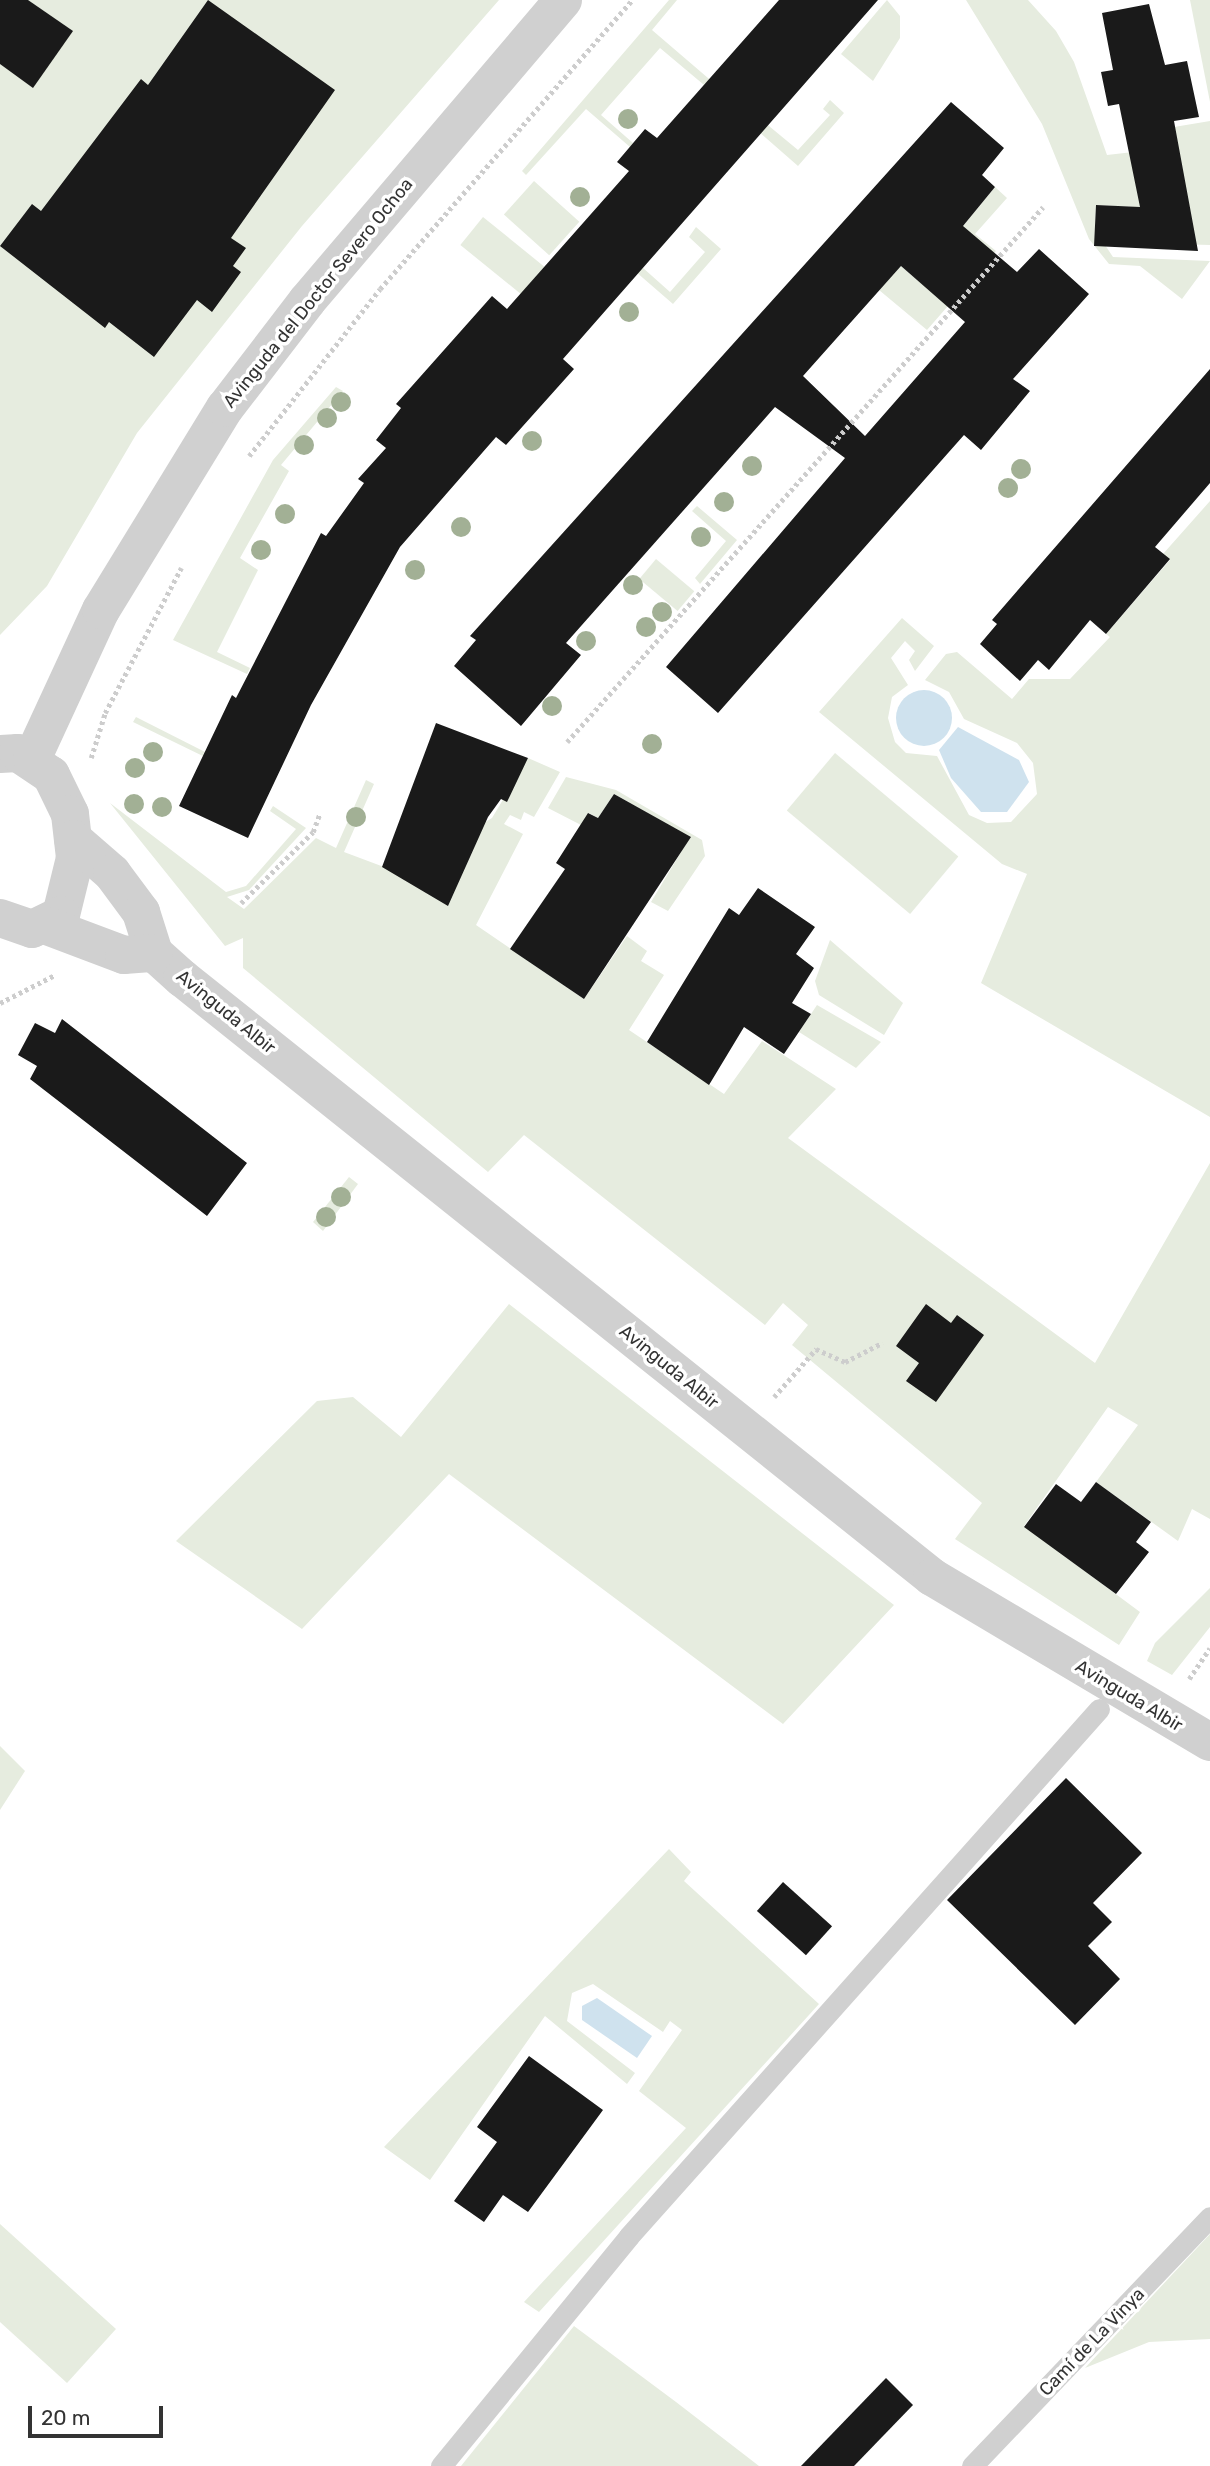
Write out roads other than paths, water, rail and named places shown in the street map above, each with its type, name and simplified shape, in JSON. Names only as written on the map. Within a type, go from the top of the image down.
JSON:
[{"type":"street","name":"Avinguda del Doctor Severo Ochoa","points":[[16,756],[101,610],[225,408],[307,301],[563,0]]},
{"type":"street","points":[[0,918],[32,929],[47,926],[61,915],[73,887],[73,839],[63,794],[16,756]]},
{"type":"street","points":[[47,926],[124,955],[154,953],[141,912],[112,873],[73,839]]},
{"type":"street","name":"Avinguda Albir","points":[[154,953],[932,1577],[1210,1742]]},
{"type":"lane","points":[[441,2466],[629,2236],[1099,1709]]},
{"type":"lane","name":"Camí de La Vinya","points":[[972,2466],[1210,2217]]},
{"type":"water","points":[[918,690],[930,690],[940,694],[948,702],[952,718],[948,734],[940,742],[930,746],[918,746],[908,742],[900,734],[896,724],[896,712],[900,702],[908,694]]},
{"type":"water","points":[[958,727],[1019,760],[1029,782],[1007,812],[981,812],[951,778],[939,750]]},
{"type":"water","points":[[597,1998],[652,2036],[637,2058],[582,2020],[582,2006]]}]
